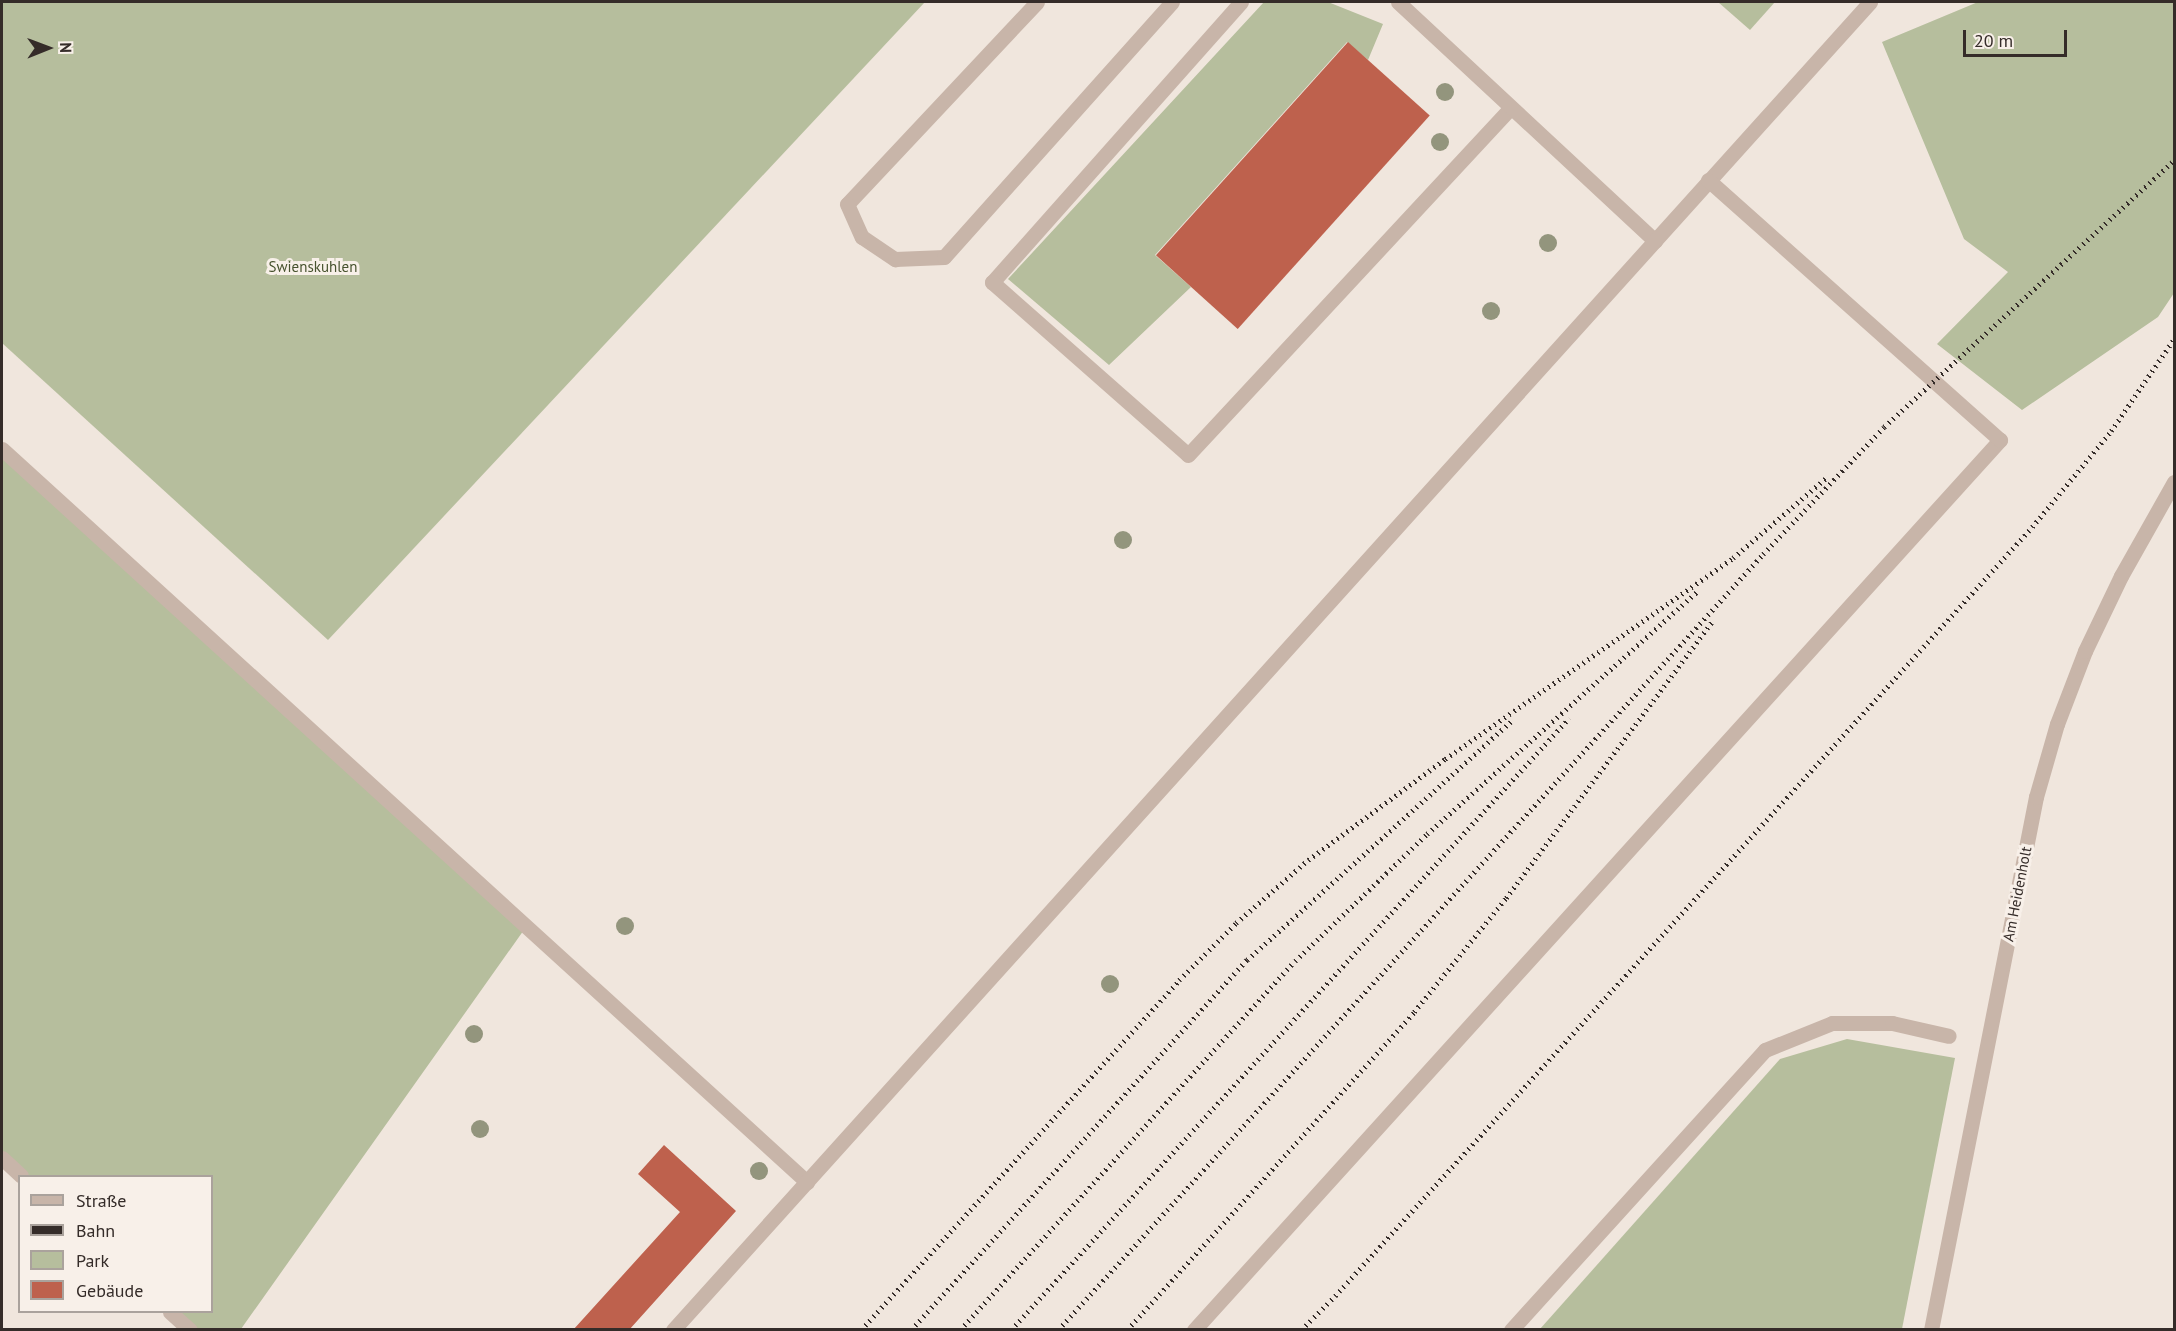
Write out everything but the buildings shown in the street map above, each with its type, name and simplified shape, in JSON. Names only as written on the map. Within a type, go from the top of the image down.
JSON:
[{"type":"street","points":[[1036,2],[847,204],[862,237],[895,259],[944,257],[1172,2]]},
{"type":"street","points":[[1241,2],[993,282],[1188,455],[1510,108]]},
{"type":"street","points":[[1398,2],[1510,108],[1587,174],[1655,241]]},
{"type":"street","points":[[674,1329],[1870,2]]},
{"type":"street","points":[[1194,1329],[2000,440],[1708,180]]},
{"type":"street","points":[[2,449],[807,1182]]},
{"type":"street","name":"Am Heidenholt","points":[[1931,1329],[2034,809],[2054,734],[2085,651],[2121,576],[2175,482]]},
{"type":"street","points":[[1511,1329],[1765,1050],[1832,1023],[1892,1023],[1948,1036]]},
{"type":"street","points":[[2,1158],[20,1175]]},
{"type":"street","points":[[172,1313],[190,1329]]},
{"type":"green space","name":"Swienskuhlen","points":[[2,2],[925,2],[328,640],[2,343]]},
{"type":"green space","points":[[1264,2],[1328,2],[1383,24],[1368,60],[1347,42],[1155,255],[1191,287],[1109,365],[1008,279]]},
{"type":"green space","points":[[1718,2],[1775,2],[1750,30]]},
{"type":"green space","points":[[1978,2],[2174,2],[2174,293],[2158,317],[2022,410],[1937,344],[2008,272],[1964,239],[1882,42]]},
{"type":"green space","points":[[2,449],[526,927],[241,1329],[190,1329],[171,1313],[213,1313],[213,1175],[20,1175],[2,1158]]},
{"type":"green space","points":[[1847,1039],[1955,1058],[1902,1329],[1540,1329],[1780,1059]]},
{"type":"railway","points":[[1058,1330],[1763,554],[1884,427],[2174,160]]},
{"type":"railway","points":[[1301,1330],[1335,1296],[2032,527],[2111,431],[2174,339]]},
{"type":"railway","points":[[861,1330],[1179,980],[1236,923],[1308,860],[1445,759],[1733,558],[1826,478]]},
{"type":"railway","points":[[960,1330],[1295,961],[1427,834],[1699,590]]},
{"type":"railway","points":[[1127,1330],[1414,1012],[1506,898],[1713,620]]},
{"type":"railway","points":[[1011,1330],[1569,718]]},
{"type":"railway","points":[[911,1330],[1247,960],[1513,720]]}]
